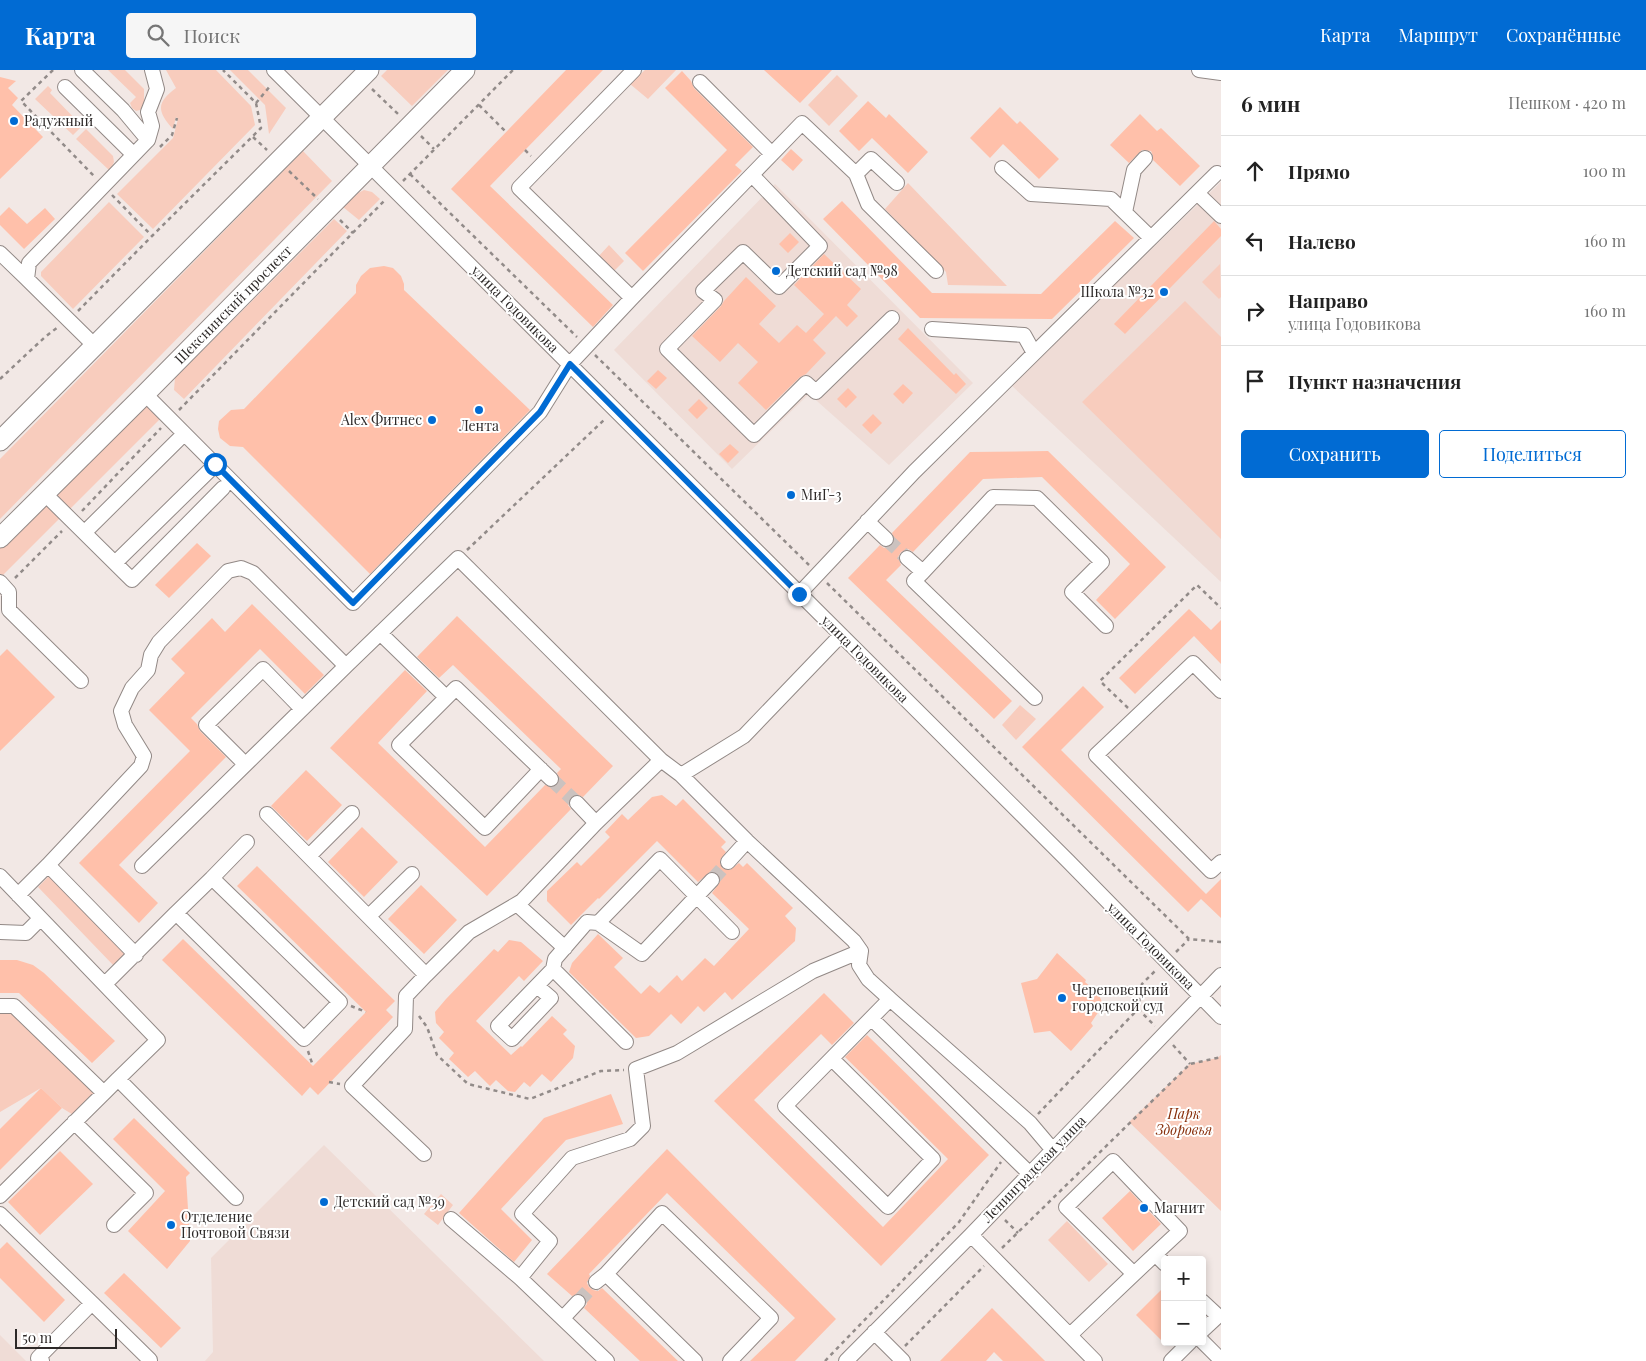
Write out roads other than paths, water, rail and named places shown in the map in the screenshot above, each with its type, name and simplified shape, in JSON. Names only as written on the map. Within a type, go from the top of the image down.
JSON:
[{"type":"main road","name":"Шекснинский проспект","points":[[0,538],[465,70]]},
{"type":"main road","points":[[0,441],[365,74]]},
{"type":"street","points":[[82,70],[123,110],[148,140]]},
{"type":"street","points":[[27,279],[29,263],[148,140],[152,126],[148,112],[157,89],[152,70]]},
{"type":"street","name":"улица Годовикова","points":[[274,70],[1068,861],[1221,1017]]},
{"type":"street","points":[[632,298],[518,188],[634,70]]},
{"type":"street","points":[[1198,70],[1221,72]]},
{"type":"street","points":[[700,82],[772,154]]},
{"type":"street","points":[[65,87],[134,154]]},
{"type":"street","points":[[145,394],[353,603],[540,412],[570,364],[802,123],[856,174],[868,204],[936,271]]},
{"type":"street","points":[[1126,212],[1134,170],[1145,158]]},
{"type":"street","points":[[856,174],[871,159],[897,183]]},
{"type":"street","points":[[1002,168],[1031,194],[1111,199],[1151,238]]},
{"type":"street","points":[[799,594],[914,472],[1217,173]]},
{"type":"street","points":[[752,175],[820,246],[779,287],[744,252],[703,291],[715,300],[667,349],[754,435],[806,383],[816,392],[892,318]]},
{"type":"street","points":[[1198,193],[1221,216]]},
{"type":"street","points":[[0,253],[95,346]]},
{"type":"street","points":[[932,329],[1024,335],[1034,353]]},
{"type":"street","points":[[85,532],[184,434]]},
{"type":"street","points":[[115,564],[215,464]]},
{"type":"street","points":[[44,494],[73,520],[132,580],[223,488]]},
{"type":"street","points":[[1035,698],[914,581],[993,497],[1037,498],[1102,562],[1072,592],[1106,626]]},
{"type":"street","points":[[867,521],[886,539]]},
{"type":"street","points":[[142,866],[458,558],[661,760],[681,775],[747,841],[854,942],[861,951],[859,965],[868,979],[1030,1123],[1052,1150]]},
{"type":"street","points":[[908,558],[922,572]]},
{"type":"street","points":[[18,895],[141,766],[144,756],[141,748],[125,725],[121,711],[132,688],[148,670],[151,655],[159,642],[228,571],[241,568],[253,573],[346,666]]},
{"type":"street","points":[[3,585],[9,592],[4,614],[82,681]]},
{"type":"street","points":[[380,633],[446,697]]},
{"type":"street","points":[[681,775],[744,736],[841,635]]},
{"type":"street","points":[[1221,691],[1193,662],[1096,755],[1211,871],[1221,862]]},
{"type":"street","points":[[245,764],[206,725],[263,669],[302,708]]},
{"type":"street","points":[[456,688],[546,774],[485,828],[399,745],[446,697],[456,688]]},
{"type":"street","points":[[564,948],[518,905],[596,823],[661,760]]},
{"type":"street","points":[[577,803],[596,823]]},
{"type":"street","points":[[267,814],[426,974]]},
{"type":"street","points":[[309,856],[352,814]]},
{"type":"street","points":[[728,862],[747,841]]},
{"type":"street","points":[[105,984],[247,842]]},
{"type":"street","points":[[598,923],[660,860],[732,932]]},
{"type":"street","points":[[48,865],[136,955]]},
{"type":"street","points":[[369,916],[412,874]]},
{"type":"street","points":[[0,876],[158,1040],[0,1196]]},
{"type":"street","points":[[176,914],[304,1039],[340,1002],[212,878]]},
{"type":"street","points":[[537,986],[552,969],[555,959],[587,922],[598,923],[642,954],[712,880]]},
{"type":"street","points":[[424,1154],[352,1086],[405,1029],[406,996],[426,974],[469,932],[522,901]]},
{"type":"street","points":[[0,932],[26,933],[40,918]]},
{"type":"street","points":[[520,1278],[550,1241],[522,1214],[572,1158],[630,1139],[643,1126],[636,1069],[677,1053],[812,971],[861,951]]},
{"type":"street","points":[[552,969],[626,1042]]},
{"type":"street","name":"Ленинградская улица","points":[[846,1361],[1221,975]]},
{"type":"street","points":[[832,1059],[933,1159],[888,1207],[785,1106],[890,999]]},
{"type":"street","points":[[0,1006],[14,1006],[104,1093]]},
{"type":"street","points":[[872,1019],[1029,1173]]},
{"type":"street","points":[[118,1078],[236,1198]]},
{"type":"street","points":[[74,1122],[146,1193],[114,1225]]},
{"type":"street","points":[[1070,1335],[1134,1274],[1160,1259],[1180,1231],[1114,1161],[1066,1207],[1134,1274]]},
{"type":"street","points":[[695,1361],[601,1278],[662,1213],[771,1318],[730,1361]]},
{"type":"street","points":[[0,1214],[150,1360]]},
{"type":"street","points":[[451,1219],[520,1278],[607,1361]]},
{"type":"street","points":[[971,1234],[1095,1361]]},
{"type":"street","points":[[562,1318],[578,1302]]},
{"type":"street","points":[[42,1361],[38,1358],[92,1303]]},
{"type":"street","points":[[1206,1304],[1219,1315],[1206,1327]]},
{"type":"street","points":[[874,1332],[899,1358]]},
{"type":"street","points":[[1206,1345],[1221,1360]]},
{"type":"street","points":[[1171,1361],[1186,1346]]},
{"type":"tunnel","points":[[886,539],[907,558]]},
{"type":"tunnel","points":[[551,779],[577,803]]},
{"type":"tunnel","points":[[712,880],[728,862]]},
{"type":"tunnel","points":[[578,1302],[596,1282]]},
{"type":"place","name":"Радужный","points":[[14,121]]},
{"type":"place","name":"Детский сад №98","points":[[776,271]]},
{"type":"place","name":"Школа №32","points":[[1164,292]]},
{"type":"place","name":"Лента","points":[[479,410]]},
{"type":"place","name":"Alex Фитнес","points":[[432,420]]},
{"type":"place","name":"МиГ-3","points":[[791,495]]},
{"type":"place","name":"Череповецкий городской суд","points":[[1062,998]]},
{"type":"place","name":"Детский сад №39","points":[[324,1202]]},
{"type":"place","name":"Магнит","points":[[1144,1208]]},
{"type":"place","name":"Отделение Почтовой Связи","points":[[171,1225]]},
{"type":"park label","name":"Парк Здоровья","points":[[1184,1122]]}]
